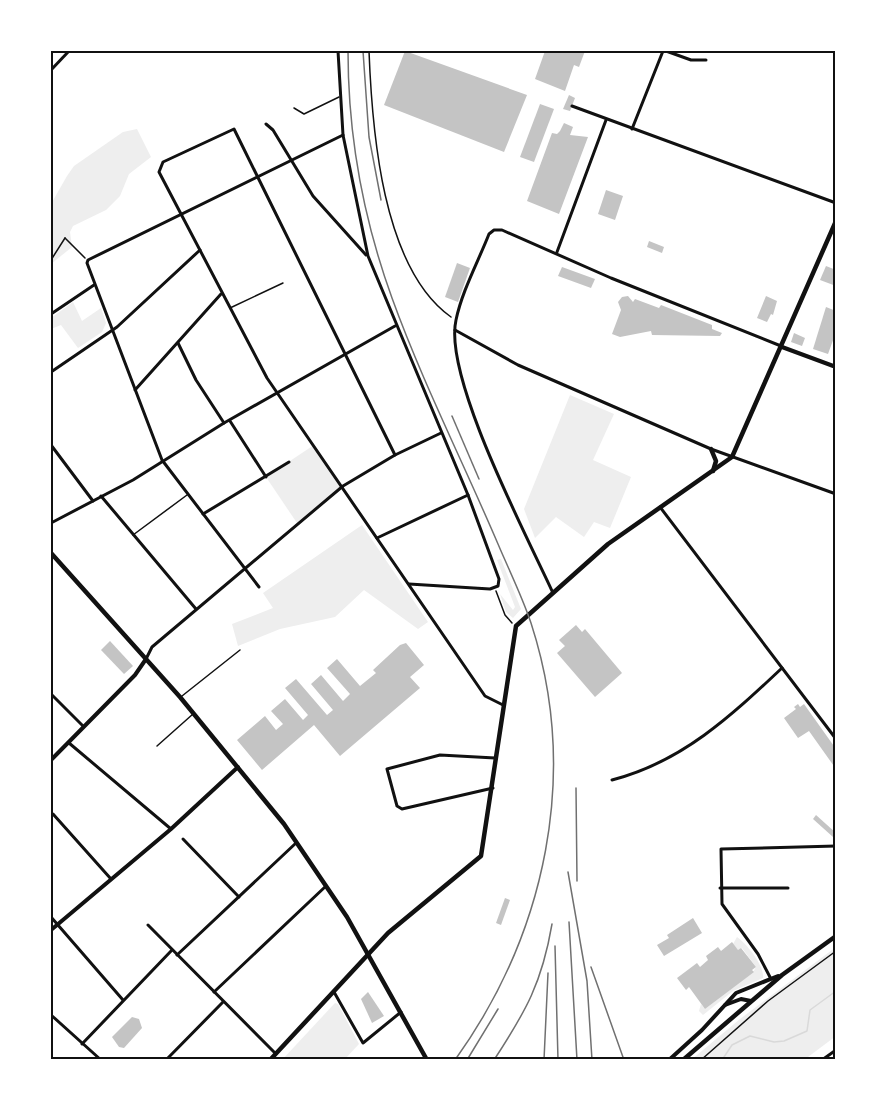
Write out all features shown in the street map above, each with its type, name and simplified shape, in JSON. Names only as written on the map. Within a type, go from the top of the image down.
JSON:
[{"type":"main road","points":[[270,1060],[388,933],[479,860],[483,850],[493,788],[516,626],[608,544],[732,457],[836,221]]},
{"type":"main road","points":[[711,449],[716,461],[713,471]]},
{"type":"main road","points":[[51,553],[194,713],[297,842],[327,885],[427,1060]]},
{"type":"main road","points":[[683,1060],[751,1000],[836,936]]},
{"type":"street","points":[[51,70],[69,51]]},
{"type":"street","points":[[338,51],[343,135],[368,256],[499,574],[495,589],[409,584]]},
{"type":"street","points":[[632,129],[665,51],[691,60],[706,60]]},
{"type":"street","points":[[572,106],[836,203]]},
{"type":"street","points":[[557,252],[606,120]]},
{"type":"street","points":[[266,124],[273,130],[313,196],[368,256]]},
{"type":"street","points":[[395,455],[344,356],[234,129],[167,160],[159,168],[221,294],[278,394],[485,696],[505,705]]},
{"type":"street","points":[[259,587],[162,460],[90,275],[88,260],[343,135]]},
{"type":"street","points":[[554,593],[472,410],[458,365],[456,320],[489,234],[494,230],[557,252],[619,282],[836,367]]},
{"type":"street","points":[[51,372],[112,330],[200,250]]},
{"type":"street","points":[[51,314],[94,285]]},
{"type":"street","points":[[135,390],[221,294]]},
{"type":"street","points":[[51,523],[395,326]]},
{"type":"street","points":[[455,330],[518,364],[711,449],[836,494]]},
{"type":"street","points":[[178,343],[196,380],[224,423]]},
{"type":"street","points":[[230,420],[266,477]]},
{"type":"street","points":[[51,760],[135,675],[152,647],[195,609],[343,486],[395,455],[441,433]]},
{"type":"street","points":[[51,445],[93,501]]},
{"type":"street","points":[[51,455],[56,453]]},
{"type":"street","points":[[203,514],[289,462]]},
{"type":"street","points":[[377,538],[468,495]]},
{"type":"street","points":[[101,496],[195,609]]},
{"type":"street","points":[[660,507],[836,739]]},
{"type":"street","points":[[612,780],[658,765],[688,748],[737,710],[782,668]]},
{"type":"street","points":[[51,694],[83,726]]},
{"type":"street","points":[[69,743],[171,829]]},
{"type":"street","points":[[493,788],[402,809],[398,806],[387,768],[440,755],[497,759]]},
{"type":"street","points":[[51,930],[171,829],[239,767]]},
{"type":"street","points":[[53,814],[111,879]]},
{"type":"street","points":[[183,839],[239,897]]},
{"type":"street","points":[[177,955],[297,842]]},
{"type":"street","points":[[771,979],[758,954],[724,909],[720,888],[721,849],[836,846]]},
{"type":"street","points":[[214,992],[327,885]]},
{"type":"street","points":[[720,888],[788,888]]},
{"type":"street","points":[[51,917],[123,1000]]},
{"type":"street","points":[[148,925],[276,1054]]},
{"type":"street","points":[[82,1044],[172,950]]},
{"type":"street","points":[[669,1060],[702,1030],[736,993],[782,975]]},
{"type":"street","points":[[334,992],[363,1043],[401,1012]]},
{"type":"street","points":[[721,1007],[741,999],[751,1000]]},
{"type":"street","points":[[166,1060],[223,1002]]},
{"type":"street","points":[[51,1015],[101,1060]]},
{"type":"street","points":[[822,1060],[836,1050]]},
{"type":"lane","points":[[294,108],[304,114],[340,96]]},
{"type":"lane","points":[[229,309],[283,282]]},
{"type":"lane","points":[[133,536],[188,494]]},
{"type":"lane","points":[[180,697],[240,650]]},
{"type":"lane","points":[[158,746],[194,713]]},
{"type":"path","points":[[369,51],[378,161],[401,242],[411,272],[421,288],[441,310],[456,320]]},
{"type":"path","points":[[51,260],[65,238],[76,253],[88,260]]},
{"type":"path","points":[[495,589],[505,615],[516,626]]},
{"type":"path","points":[[700,1060],[768,1001],[836,951]]},
{"type":"shaded area","points":[[137,129],[151,157],[129,174],[120,196],[106,210],[73,226],[70,232],[72,247],[51,264],[51,204],[67,176],[74,166],[123,132]]},
{"type":"shaded area","points":[[73,302],[82,321],[101,308],[106,323],[102,332],[78,348],[61,325],[51,329],[51,318]]},
{"type":"shaded area","points":[[570,395],[614,414],[593,460],[631,477],[610,528],[594,522],[584,537],[556,517],[535,538],[524,509]]},
{"type":"shaded area","points":[[314,445],[343,486],[297,523],[266,477]]},
{"type":"shaded area","points":[[362,525],[428,622],[418,629],[364,590],[335,617],[280,629],[238,646],[232,624],[273,608],[263,593]]},
{"type":"shaded area","points":[[501,559],[521,609],[513,618],[506,612],[500,594],[513,610],[515,607],[497,560]]},
{"type":"shaded area","points":[[737,937],[750,949],[758,961],[763,978],[733,991],[703,1015],[699,1011],[701,1004],[705,1009],[753,972],[756,967],[742,948],[738,950],[733,944]]},
{"type":"shaded area","points":[[836,947],[836,1036],[804,1060],[691,1060],[740,1019]]},
{"type":"shaded area","points":[[335,1003],[338,1004],[359,1044],[344,1060],[282,1060]]},
{"type":"building","points":[[405,51],[527,95],[504,152],[384,105]]},
{"type":"building","points":[[545,51],[585,51],[579,67],[574,65],[565,91],[535,79]]},
{"type":"building","points":[[569,95],[575,98],[570,111],[563,109]]},
{"type":"building","points":[[540,104],[554,109],[534,162],[520,157]]},
{"type":"building","points":[[564,123],[573,127],[570,135],[588,137],[559,214],[527,201],[552,133],[557,134]]},
{"type":"building","points":[[606,190],[623,196],[615,220],[598,214]]},
{"type":"building","points":[[649,241],[664,247],[662,253],[647,247]]},
{"type":"building","points":[[457,263],[470,268],[458,302],[445,297]]},
{"type":"building","points":[[826,266],[836,270],[836,286],[820,280]]},
{"type":"building","points":[[562,267],[595,279],[591,288],[558,276]]},
{"type":"building","points":[[628,296],[633,302],[635,299],[659,308],[661,305],[712,325],[712,329],[722,333],[720,336],[652,335],[651,331],[620,337],[612,334],[621,310],[618,302],[622,297]]},
{"type":"building","points":[[766,296],[777,301],[773,315],[771,314],[767,322],[757,318]]},
{"type":"building","points":[[826,307],[836,311],[836,332],[828,354],[813,349]]},
{"type":"building","points":[[794,333],[805,338],[802,346],[791,342]]},
{"type":"building","points":[[576,625],[582,632],[585,629],[622,673],[595,697],[557,653],[565,646],[559,640]]},
{"type":"building","points":[[110,641],[133,666],[124,674],[101,650]]},
{"type":"building","points":[[406,643],[424,665],[410,677],[420,688],[340,756],[314,725],[262,770],[237,740],[265,716],[276,730],[283,724],[271,711],[285,699],[303,720],[308,715],[285,688],[296,679],[327,715],[333,710],[311,684],[321,675],[343,701],[350,694],[327,668],[337,659],[360,686],[376,673],[373,670],[400,645]]},
{"type":"building","points":[[798,704],[800,707],[804,704],[836,749],[836,769],[809,731],[798,738],[784,718],[796,709],[794,707]]},
{"type":"building","points":[[816,815],[836,833],[833,837],[813,819]]},
{"type":"building","points":[[505,898],[510,900],[501,925],[496,923]]},
{"type":"building","points":[[693,918],[702,933],[664,956],[657,945],[669,938],[667,935]]},
{"type":"building","points":[[732,942],[738,950],[741,948],[756,967],[752,970],[754,972],[705,1009],[689,987],[686,990],[677,978],[697,963],[700,967],[708,960],[706,956],[718,947],[721,951]]},
{"type":"building","points":[[368,992],[384,1016],[372,1023],[361,999]]},
{"type":"building","points":[[132,1017],[139,1019],[142,1028],[124,1048],[119,1047],[112,1037]]},
{"type":"waterway","points":[[722,1060],[732,1045],[750,1036],[774,1042],[784,1041],[807,1031],[810,1010],[836,991]]},
{"type":"railway","points":[[348,51],[354,145],[365,207],[382,268],[416,360],[520,593],[531,623],[546,680],[553,737],[552,794],[546,850],[532,906],[512,959],[486,1011],[455,1060]]},
{"type":"railway","points":[[363,51],[369,137],[381,200]]},
{"type":"railway","points":[[452,416],[479,479]]},
{"type":"railway","points":[[576,788],[577,881]]},
{"type":"railway","points":[[568,872],[587,981],[592,1060]]},
{"type":"railway","points":[[569,922],[577,1060]]},
{"type":"railway","points":[[494,1060],[524,1011],[538,980],[552,924]]},
{"type":"railway","points":[[555,946],[558,1060]]},
{"type":"railway","points":[[591,967],[624,1060]]},
{"type":"railway","points":[[544,1060],[548,973]]},
{"type":"railway","points":[[467,1060],[498,1009]]}]
